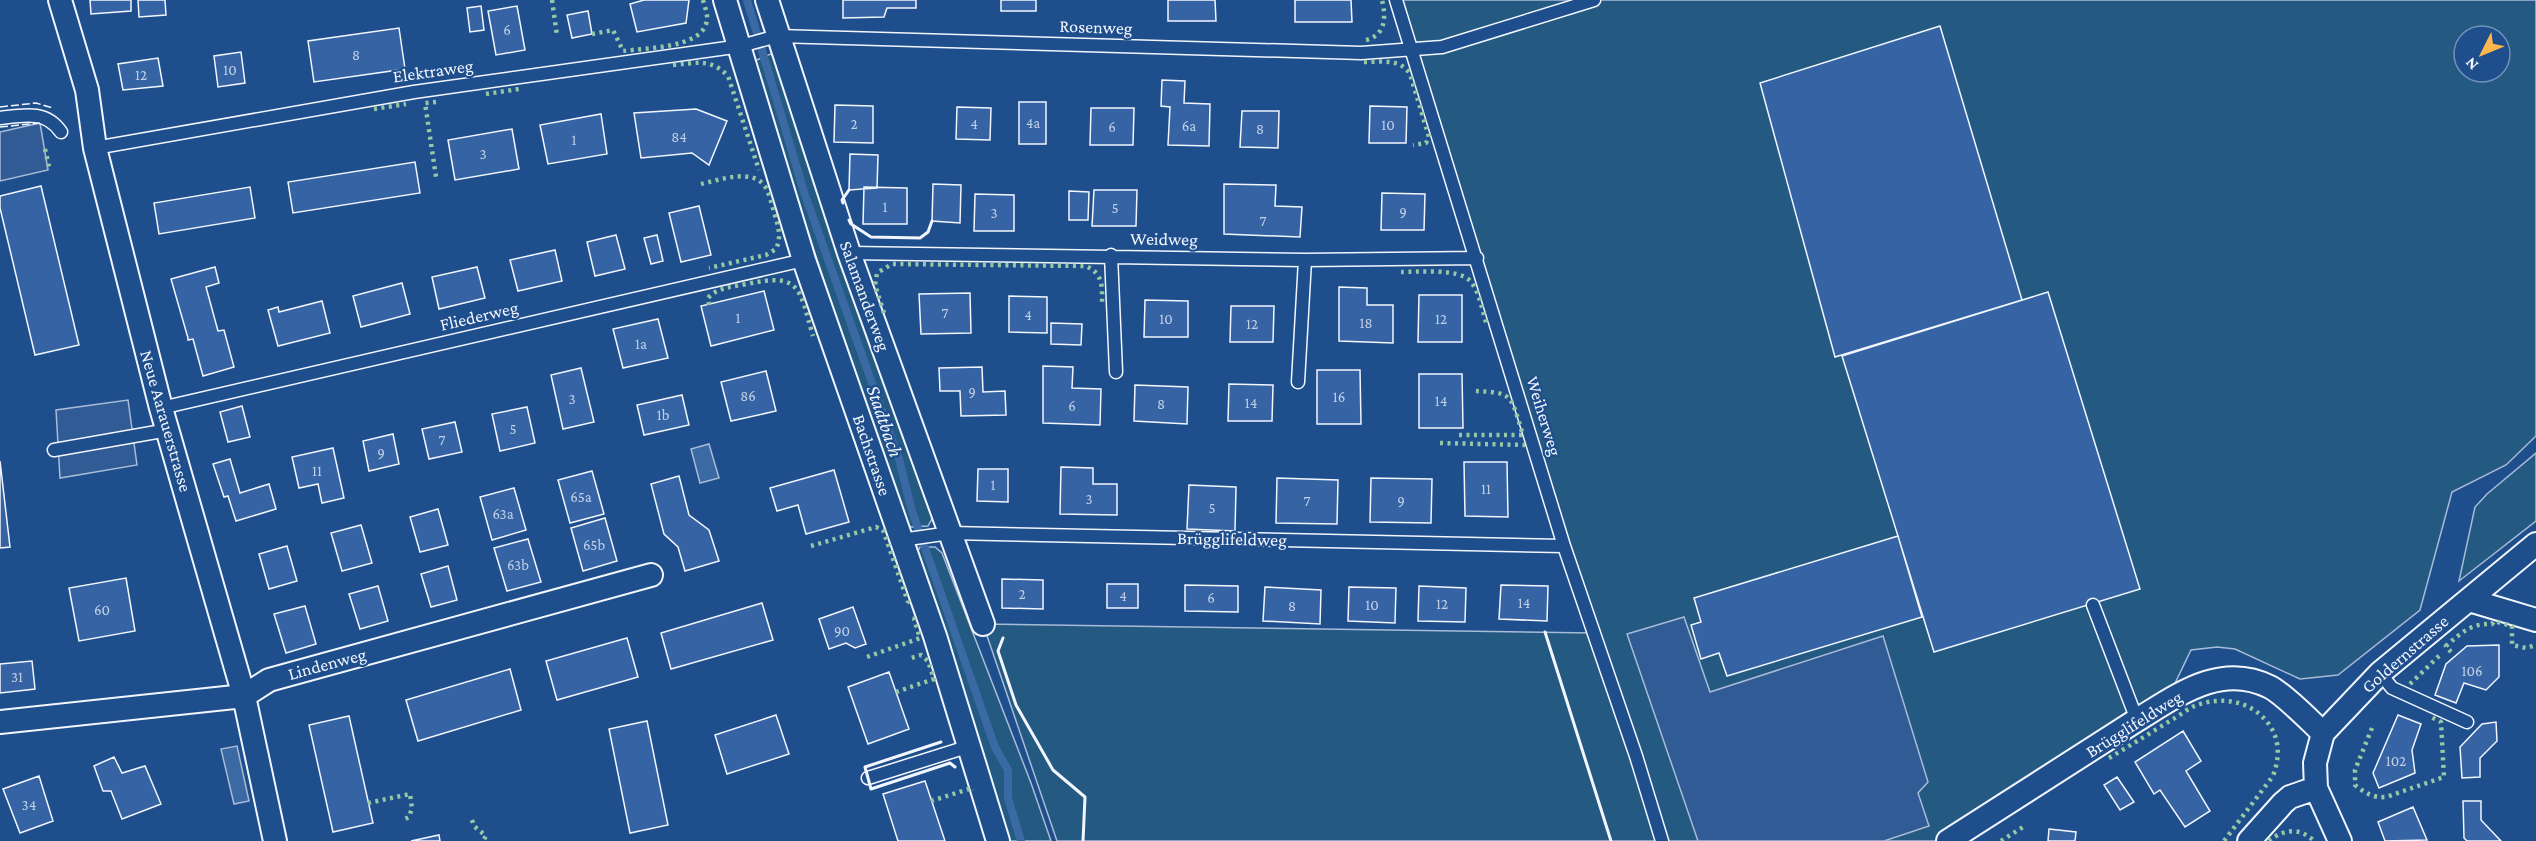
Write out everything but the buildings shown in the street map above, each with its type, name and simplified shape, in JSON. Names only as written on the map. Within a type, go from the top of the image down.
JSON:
[{"type":"street","name":"Neue Aarauerstrasse","points":[[60,0],[87,90],[95,148],[161,408],[244,696],[275,841]]},
{"type":"street","name":"Bachstrasse","points":[[725,0],[741,46],[804,260],[905,538],[998,841]]},
{"type":"street","name":"Salamanderweg","points":[[767,0],[776,37],[945,533],[983,624]]},
{"type":"street","name":"Goldernstrasse","points":[[2316,788],[2315,763],[2323,733],[2380,673],[2536,544]]},
{"type":"street","name":"Lindenweg","points":[[0,722],[244,696],[269,680],[651,575]]},
{"type":"street","points":[[2469,600],[2536,620]]},
{"type":"street","name":"Brügglifeldweg","points":[[1948,841],[2137,720],[2201,684],[2226,677],[2245,678],[2271,688],[2323,733]]},
{"type":"street","points":[[2249,841],[2290,797],[2316,788],[2340,841]]},
{"type":"lane","name":"Weiherweg","points":[[1396,0],[1564,546],[1636,756],[1662,841]]},
{"type":"lane","name":"Rosenweg","points":[[776,37],[1361,53],[1442,47],[1594,0]]},
{"type":"lane","name":"Elektraweg","points":[[95,148],[414,92],[741,46],[776,37]]},
{"type":"lane","points":[[0,118],[38,114],[54,122],[60,132]]},
{"type":"lane","name":"Weidweg","points":[[849,253],[1111,255],[1305,260],[1477,258]]},
{"type":"lane","points":[[1111,255],[1116,372]]},
{"type":"lane","name":"Fliederweg","points":[[161,408],[804,260]]},
{"type":"lane","points":[[1298,382],[1305,260]]},
{"type":"lane","points":[[54,450],[168,430]]},
{"type":"lane","name":"Brügglifeldweg","points":[[905,538],[945,533],[1564,546]]},
{"type":"lane","points":[[2093,605],[2137,720]]},
{"type":"lane","points":[[2380,673],[2392,688],[2467,722]]},
{"type":"lane","points":[[868,778],[970,746]]},
{"type":"shaded area","points":[[1396,0],[2536,0],[2536,436],[2506,465],[2452,492],[2420,610],[2338,675],[2300,679],[2235,649],[2217,647],[2191,650],[2166,702],[1948,841],[1057,841],[983,624],[1594,633]]},
{"type":"shaded area","points":[[773,53],[933,517],[928,526],[911,527],[904,524],[752,62]]},
{"type":"shaded area","points":[[40,123],[48,170],[0,181],[0,132]]},
{"type":"shaded area","points":[[128,400],[137,465],[60,478],[56,410]]},
{"type":"shaded area","points":[[709,444],[719,478],[700,483],[691,449]]},
{"type":"shaded area","points":[[2536,453],[2536,521],[2459,581],[2475,507]]},
{"type":"shaded area","points":[[920,547],[935,547],[942,553],[1031,783],[1051,841],[1009,841],[915,556]]},
{"type":"shaded area","points":[[1684,617],[1710,692],[1883,636],[1928,782],[1918,793],[1929,826],[1884,841],[1698,841],[1627,634]]},
{"type":"shaded area","points":[[237,746],[249,801],[234,804],[221,749]]},
{"type":"waterway","name":"Stadtbach","points":[[747,0],[804,192],[899,459],[912,511],[995,747],[1008,770],[1008,798],[1021,841]]},
{"type":"hedge","points":[[552,0],[557,36]]},
{"type":"hedge","points":[[592,34],[613,30],[623,51],[682,42],[693,38],[706,24],[707,15],[703,0]]},
{"type":"hedge","points":[[1366,40],[1373,38],[1381,30],[1384,19],[1382,0]]},
{"type":"hedge","points":[[1364,62],[1396,63],[1410,74],[1429,137],[1426,143],[1413,145]]},
{"type":"hedge","points":[[673,65],[709,64],[722,70],[728,76],[759,170]]},
{"type":"hedge","points":[[486,94],[519,89]]},
{"type":"hedge","points":[[436,102],[425,103],[436,177]]},
{"type":"hedge","points":[[374,109],[406,104]]},
{"type":"hedge","points":[[45,149],[50,171]]},
{"type":"hedge","points":[[701,184],[737,176],[755,178],[767,190],[779,231],[776,249],[766,255],[709,268]]},
{"type":"hedge","points":[[884,313],[875,285],[877,273],[892,264],[1086,266],[1099,277],[1102,287],[1102,305]]},
{"type":"hedge","points":[[1401,272],[1448,272],[1465,277],[1476,291],[1487,325]]},
{"type":"hedge","points":[[709,305],[708,298],[726,288],[779,280],[795,288],[800,296],[813,336]]},
{"type":"hedge","points":[[1459,435],[1523,435],[1516,411],[1509,398],[1496,393],[1472,391]]},
{"type":"hedge","points":[[1440,443],[1525,445]]},
{"type":"hedge","points":[[811,546],[876,527],[883,530],[908,602],[905,606]]},
{"type":"hedge","points":[[867,657],[920,638],[914,619],[909,618]]},
{"type":"hedge","points":[[2451,652],[2446,646],[2462,633],[2472,627],[2492,624],[2494,621],[2512,626],[2512,645],[2526,648],[2536,645]]},
{"type":"hedge","points":[[2410,684],[2441,654]]},
{"type":"hedge","points":[[896,692],[934,679],[928,661],[921,655],[908,659]]},
{"type":"hedge","points":[[2109,758],[2197,705],[2226,701],[2236,702],[2253,710],[2268,723],[2275,735],[2278,748],[2277,762],[2273,776],[2224,841]]},
{"type":"hedge","points":[[2372,728],[2355,770],[2355,785],[2369,794],[2386,797],[2444,777],[2441,722],[2429,716]]},
{"type":"hedge","points":[[931,801],[972,788],[973,790]]},
{"type":"hedge","points":[[368,803],[410,794],[412,808],[409,817],[403,820]]},
{"type":"hedge","points":[[472,820],[474,826],[486,836],[483,841]]},
{"type":"hedge","points":[[2001,841],[2023,827]]},
{"type":"hedge","points":[[2269,841],[2280,834],[2292,831],[2303,833],[2314,841]]},
{"type":"fence","points":[[0,107],[36,103],[53,108]]},
{"type":"fence","points":[[0,127],[40,123]]},
{"type":"wall","points":[[843,203],[842,200],[849,190]]},
{"type":"wall","points":[[849,220],[851,224],[871,237],[920,238],[928,232],[932,221]]},
{"type":"wall","points":[[1545,632],[1611,841]]},
{"type":"wall","points":[[1003,638],[998,651],[1016,705],[1053,770],[1085,797],[1083,841]]},
{"type":"wall","points":[[941,742],[865,767],[871,789],[950,763],[955,767]]}]
